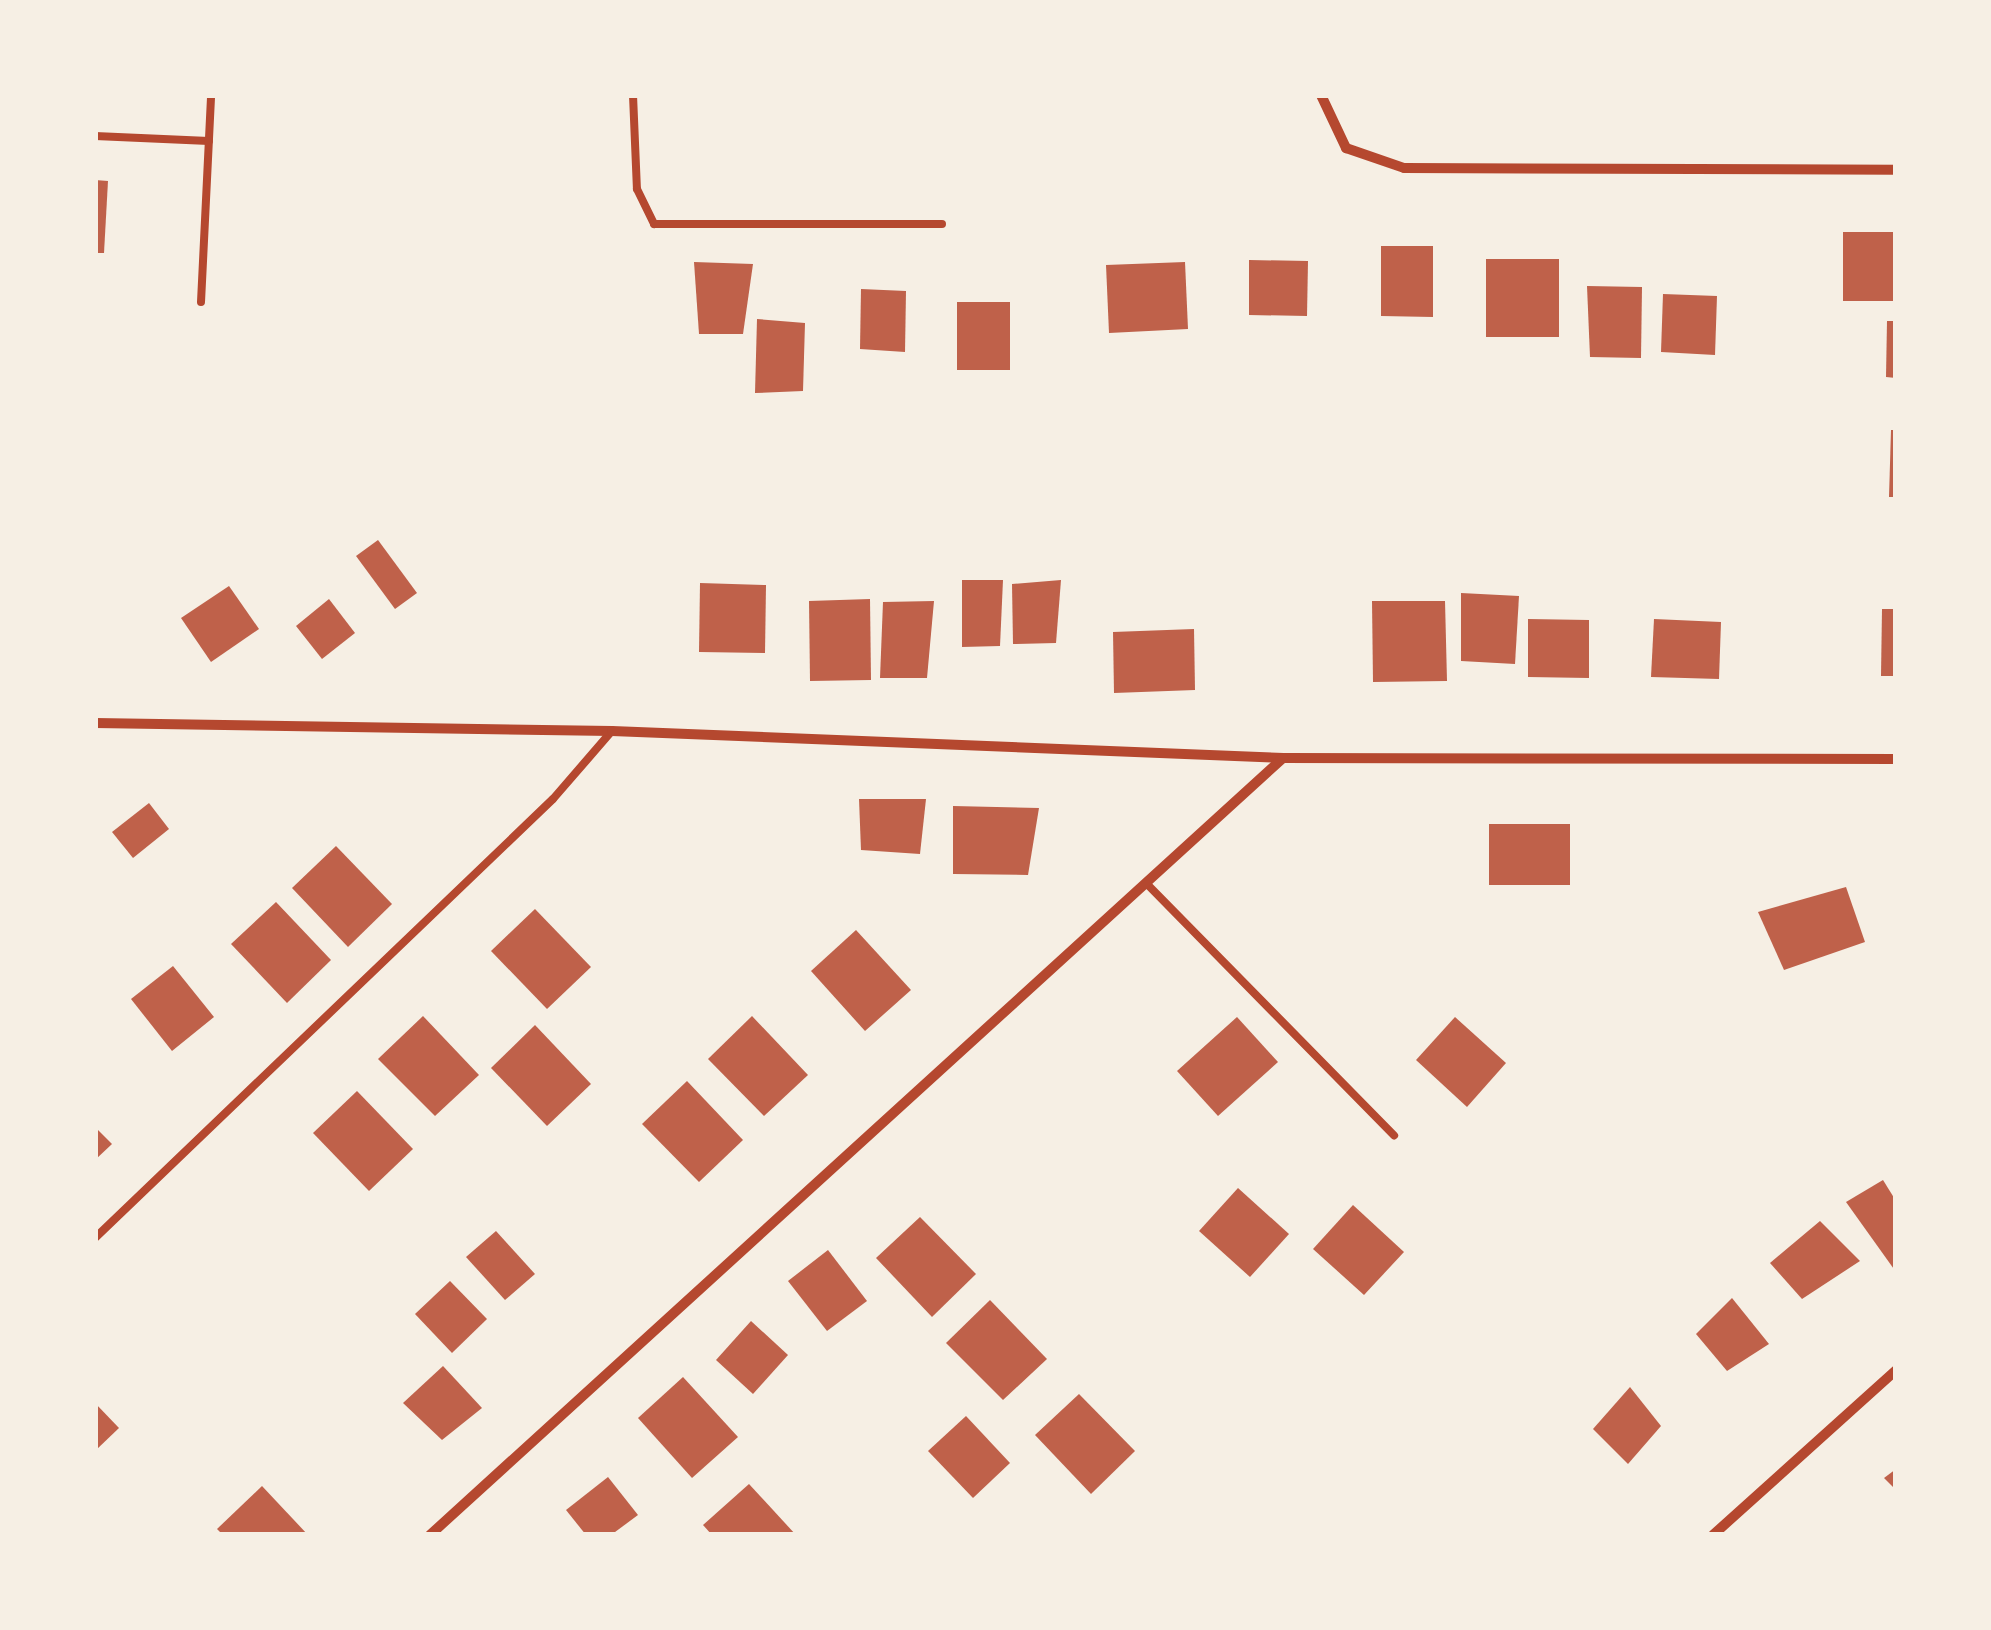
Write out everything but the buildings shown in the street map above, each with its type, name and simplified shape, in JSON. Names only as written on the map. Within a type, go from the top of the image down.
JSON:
[{"type":"street","points":[[1320,95],[1346,148],[1404,168],[1896,170]]},
{"type":"street","points":[[95,723],[612,731],[1284,758],[1896,759]]},
{"type":"street","points":[[430,1535],[1284,758]]},
{"type":"street","points":[[1713,1535],[1896,1370]]},
{"type":"lane","points":[[201,302],[211,95]]},
{"type":"lane","points":[[633,95],[637,189],[654,224],[942,224]]},
{"type":"lane","points":[[95,136],[209,141]]},
{"type":"lane","points":[[95,1238],[553,798],[612,731]]},
{"type":"lane","points":[[1146,883],[1394,1136]]}]
